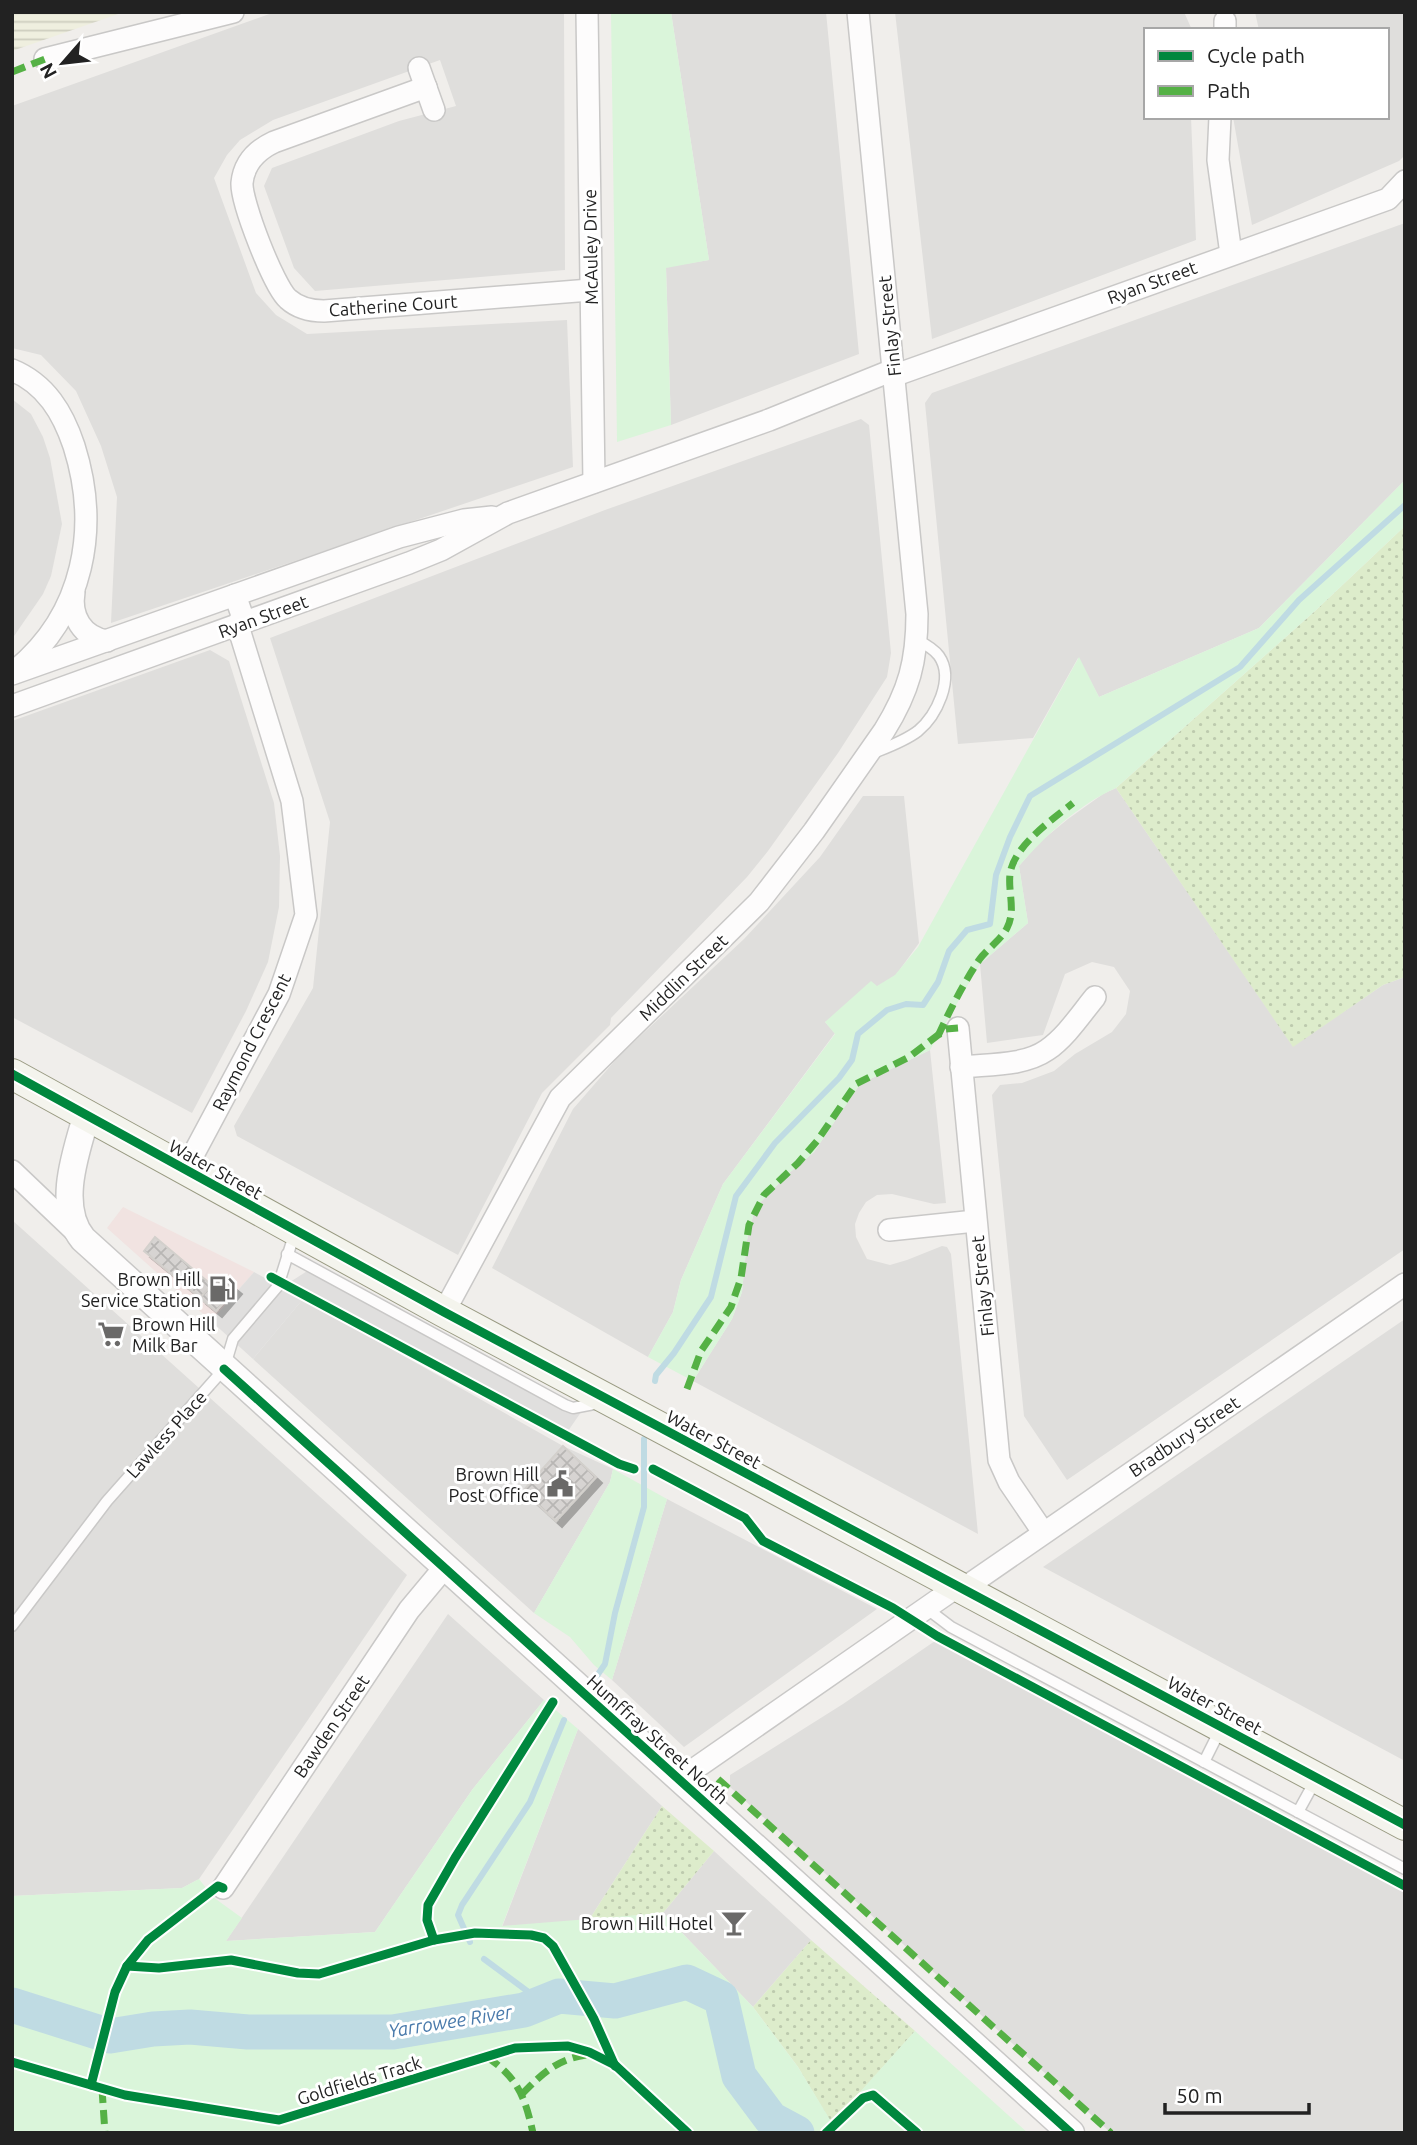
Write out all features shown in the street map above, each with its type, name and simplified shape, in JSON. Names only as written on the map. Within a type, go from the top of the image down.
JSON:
[{"type":"main road","name":"Water Street","points":[[12,1074],[185,1170],[292,1242],[444,1312],[1405,1825]]},
{"type":"street","points":[[45,59],[233,12]]},
{"type":"street","name":"McAuley Drive","points":[[587,12],[594,482]]},
{"type":"street","name":"Finlay Street","points":[[858,12],[917,614],[917,640]]},
{"type":"street","name":"Catherine Court","points":[[434,110],[423,78],[274,142],[250,159],[244,175],[243,192],[273,277],[282,293],[299,306],[324,311],[590,290]]},
{"type":"street","points":[[1220,119],[1218,160],[1231,254]]},
{"type":"street","name":"Ryan Street","points":[[12,706],[427,555],[508,513],[893,373],[1388,199],[1405,181]]},
{"type":"street","points":[[12,370],[31,381],[53,402],[65,422],[85,492],[87,521],[85,551],[74,589],[73,608],[80,626],[95,638],[107,641]]},
{"type":"street","name":"Ryan Street","points":[[12,673],[415,533],[464,520],[508,513]]},
{"type":"street","points":[[12,673],[41,643],[74,589]]},
{"type":"street","name":"Raymond Crescent","points":[[185,1170],[279,994],[306,915],[292,801],[238,626],[242,615],[235,595]]},
{"type":"street","name":"Middlin Street","points":[[444,1312],[560,1098],[759,902],[814,831],[894,715],[912,672],[917,640]]},
{"type":"street","points":[[961,1067],[1026,1060],[1036,1056],[1055,1044],[1095,997]]},
{"type":"street","name":"Finlay Street","points":[[958,1028],[1001,1466],[1043,1532]]},
{"type":"street","name":"Humffray Street North","points":[[87,1114],[73,1169],[70,1203],[73,1224],[83,1239],[1071,2133]]},
{"type":"street","points":[[12,1171],[83,1239]]},
{"type":"street","points":[[889,1230],[975,1221]]},
{"type":"street","name":"Bradbury Street","points":[[680,1779],[926,1608],[1043,1532],[1405,1284]]},
{"type":"street","name":"Bawden Street","points":[[223,1888],[410,1610],[444,1568]]},
{"type":"lane","points":[[415,533],[424,533],[430,538],[432,548],[427,555]]},
{"type":"lane","points":[[866,756],[916,733],[929,720],[937,705],[944,680],[943,663],[934,651],[917,640]]},
{"type":"lane","points":[[292,1242],[565,1405],[573,1408],[612,1402]]},
{"type":"lane","name":"Lawless Place","points":[[12,1626],[107,1501],[224,1368],[233,1339],[278,1286],[292,1242]]},
{"type":"lane","points":[[926,1608],[951,1627],[1405,1869]]},
{"type":"lane","points":[[1204,1762],[1221,1727]]},
{"type":"lane","points":[[1298,1812],[1317,1777]]},
{"type":"shaded area","points":[[275,12],[564,12],[565,270],[315,291],[294,268],[264,186],[272,168],[399,121],[456,106],[440,60],[273,120],[240,140],[227,155],[214,178],[256,293],[276,315],[307,334],[567,320],[573,467],[111,623],[117,497],[101,446],[76,391],[41,355],[12,348],[12,106]]},
{"type":"shaded area","points":[[671,12],[826,12],[859,354],[671,425],[666,267],[709,260]]},
{"type":"shaded area","points":[[895,12],[1184,12],[1191,28],[1144,28],[1144,119],[1191,119],[1196,240],[932,339]]},
{"type":"shaded area","points":[[1255,12],[1405,12],[1405,155],[1399,161],[1252,225],[1233,119],[1389,119],[1389,28],[1259,28]]},
{"type":"shaded area","points":[[1405,223],[1405,480],[1259,628],[1099,697],[1078,658],[1033,738],[958,744],[925,403],[932,393]]},
{"type":"shaded area","points":[[12,399],[31,414],[43,437],[50,458],[62,524],[51,576],[43,594],[12,639]]},
{"type":"shaded area","points":[[861,419],[869,425],[891,653],[887,677],[838,753],[747,877],[611,1018],[610,1025],[542,1093],[458,1255],[237,1136],[234,1126],[313,988],[330,822],[270,638],[605,510]]},
{"type":"shaded area","points":[[210,650],[229,661],[274,803],[280,856],[279,907],[268,962],[246,1011],[192,1113],[12,1017],[12,721]]},
{"type":"shaded area","points":[[1116,788],[1293,1046],[1383,985],[1405,977],[1405,1249],[1067,1480],[1024,1416],[992,1095],[1000,1085],[1022,1083],[1054,1071],[1075,1054],[1112,1032],[1126,1014],[1130,991],[1114,967],[1092,962],[1065,974],[1043,1035],[987,1043],[980,964],[1028,923],[1019,866],[1040,842],[1068,819]]},
{"type":"shaded area","points":[[863,796],[904,796],[919,943],[896,975],[825,1022],[835,1033],[723,1184],[681,1280],[673,1312],[648,1357],[492,1268],[573,1109],[619,1056],[744,939],[820,857]]},
{"type":"shaded area","points":[[930,1050],[946,1203],[934,1204],[892,1194],[877,1195],[866,1202],[859,1213],[855,1224],[856,1237],[867,1259],[890,1265],[942,1246],[947,1247],[951,1254],[978,1534],[693,1381],[732,1319],[742,1292],[747,1240],[755,1208],[814,1152],[860,1084]]},
{"type":"shaded area","points":[[123,1207],[254,1272],[211,1321],[107,1228]]},
{"type":"shaded area","points":[[12,1220],[407,1575],[199,1879],[182,1888],[12,1896]]},
{"type":"shaded area","points":[[312,1268],[565,1405],[586,1405],[568,1431],[290,1282]]},
{"type":"shaded area","points":[[254,1272],[303,1299],[253,1359],[211,1321]]},
{"type":"shaded area","points":[[303,1299],[563,1446],[613,1469],[610,1482],[534,1613],[253,1359]]},
{"type":"shaded area","points":[[1405,1319],[1405,1761],[1043,1567]]},
{"type":"shaded area","points":[[667,1499],[877,1609],[684,1747],[612,1680]]},
{"type":"shaded area","points":[[448,1614],[544,1700],[472,1790],[375,1932],[226,1941]]},
{"type":"shaded area","points":[[935,1641],[1405,1891],[1405,2133],[1111,2133],[730,1787],[730,1775],[843,1704]]},
{"type":"shaded area","points":[[578,1729],[662,1806],[589,1920],[502,1927]]},
{"type":"shaded area","points":[[714,1851],[811,1940],[753,2007],[663,1913]]},
{"type":"green space","points":[[12,12],[124,12],[12,51]]},
{"type":"green space","points":[[611,12],[671,12],[709,260],[666,268],[671,425],[617,442]]},
{"type":"green space","points":[[1405,480],[1405,526],[1315,611],[1116,788],[1063,822],[1019,866],[1028,923],[980,964],[930,1050],[860,1084],[814,1152],[755,1208],[747,1240],[742,1292],[732,1319],[693,1381],[648,1357],[673,1312],[681,1280],[723,1184],[835,1034],[825,1022],[871,981],[877,986],[895,975],[918,947],[1079,657],[1099,697],[1259,628]]},
{"type":"green space","points":[[1405,526],[1405,977],[1383,985],[1293,1047],[1116,788],[1315,611]]},
{"type":"green space","points":[[613,1469],[667,1499],[612,1680],[594,1665],[570,1637],[534,1613],[610,1482]]},
{"type":"green space","points":[[544,1700],[578,1729],[502,1926],[663,1913],[753,2007],[798,2067],[832,2123],[915,2031],[1028,2133],[12,2133],[12,1896],[182,1888],[199,1879],[213,1897],[242,1918],[226,1941],[375,1932],[472,1790]]},
{"type":"green space","points":[[662,1806],[714,1851],[663,1913],[589,1920]]},
{"type":"green space","points":[[811,1940],[915,2031],[832,2124],[798,2067],[753,2007]]},
{"type":"building","points":[[155,1237],[213,1286],[202,1299],[144,1251]]},
{"type":"building","points":[[220,1275],[236,1288],[216,1311],[200,1298]]},
{"type":"building","name":"Brown Hill Post Office","points":[[563,1446],[596,1477],[556,1521],[523,1491]]},
{"type":"waterway","points":[[655,1381],[656,1375],[711,1297],[736,1196],[775,1143],[839,1078],[852,1060],[858,1034],[887,1010],[906,1004],[923,1005],[938,982],[949,951],[967,930],[990,924],[996,875],[1010,837],[1030,796],[1240,667],[1299,600],[1405,505]]},
{"type":"waterway","points":[[594,1680],[605,1664],[615,1613],[644,1507],[644,1439]]},
{"type":"waterway","points":[[470,1942],[458,1915],[462,1905],[530,1802],[564,1720]]},
{"type":"waterway","points":[[484,1959],[542,2002]]},
{"type":"waterway","name":"Yarrowee River","points":[[12,2005],[110,2036],[153,2029],[190,2027],[248,2032],[393,2032],[524,2010],[559,1996],[615,2001],[687,1982],[721,1998],[739,2076],[771,2119],[797,2133]]},
{"type":"marked path","points":[[12,72],[45,59]]},
{"type":"marked path","points":[[938,1036],[973,969],[1007,928],[1011,913],[1010,876],[1015,859],[1037,832],[1073,803]]},
{"type":"marked path","points":[[687,1389],[701,1351],[731,1307],[741,1278],[749,1225],[764,1195],[817,1141],[856,1084],[909,1057],[946,1029],[958,1028]]},
{"type":"marked path","points":[[718,1779],[1111,2133]]},
{"type":"marked path","points":[[522,2094],[558,2064],[586,2055]]},
{"type":"marked path","points":[[487,2057],[498,2065],[519,2089],[533,2133]]},
{"type":"marked path","points":[[102,2089],[105,2133]]},
{"type":"cycle path","points":[[12,1074],[444,1312],[1405,1825]]},
{"type":"cycle path","points":[[271,1277],[619,1464],[634,1469]]},
{"type":"cycle path","points":[[224,1369],[1071,2133]]},
{"type":"cycle path","points":[[653,1469],[745,1518],[763,1541],[893,1608],[937,1636],[1405,1886]]},
{"type":"cycle path","points":[[434,1940],[427,1920],[428,1905],[553,1702]]},
{"type":"cycle path","points":[[127,1966],[148,1940],[218,1886],[223,1888]]},
{"type":"cycle path","points":[[91,2085],[115,1992],[127,1966],[159,1968],[231,1960],[298,1973],[319,1974],[434,1940],[475,1933],[531,1935],[544,1938],[553,1946],[594,2019],[615,2066]]},
{"type":"cycle path","name":"Goldfields Track","points":[[12,2062],[125,2095],[279,2120],[515,2048],[568,2046],[589,2052],[615,2065],[688,2133]]},
{"type":"cycle path","points":[[826,2133],[863,2098],[873,2095],[917,2133]]},
{"type":"place","name":"Brown Hill Service Station","points":[[222,1289]]},
{"type":"place","name":"Brown Hill Milk Bar","points":[[111,1334]]},
{"type":"place","name":"Brown Hill Post Office","points":[[560,1484]]},
{"type":"place","name":"Brown Hill Hotel","points":[[734,1923]]}]
